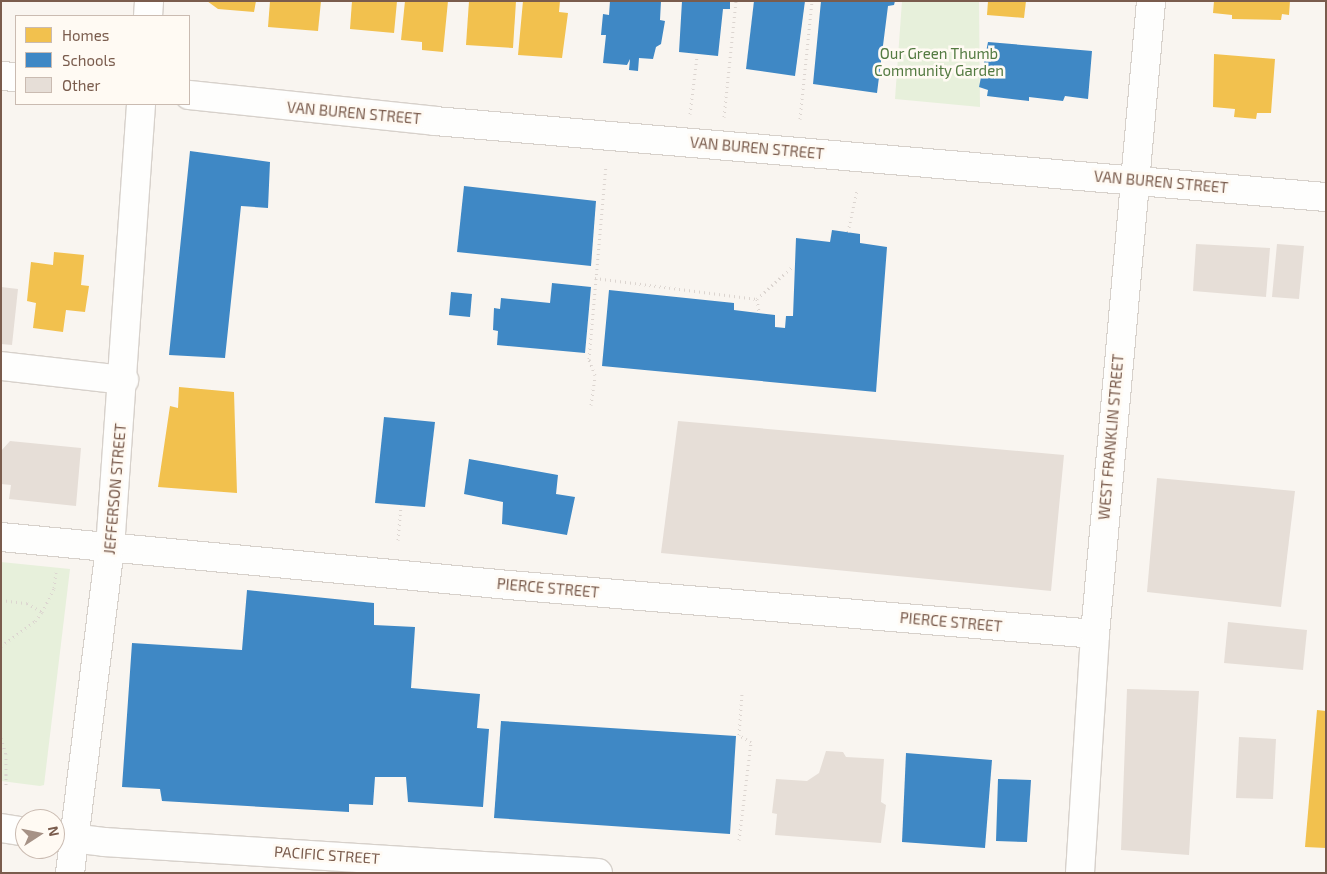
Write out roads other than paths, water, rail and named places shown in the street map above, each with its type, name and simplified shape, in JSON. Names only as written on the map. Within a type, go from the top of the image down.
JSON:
[{"type":"street","points":[[148,15],[149,1]]},
{"type":"street","name":"WEST FRANKLIN STREET","points":[[1080,873],[1095,634],[1133,179],[1151,1]]},
{"type":"street","points":[[1,76],[15,77]]},
{"type":"street","name":"VAN BUREN STREET","points":[[190,94],[280,106],[1326,197]]},
{"type":"street","name":"JEFFERSON STREET","points":[[70,873],[65,837],[110,548],[124,380],[141,105]]},
{"type":"street","points":[[1,366],[124,380]]},
{"type":"street","name":"PIERCE STREET","points":[[1,537],[1095,634]]},
{"type":"street","points":[[1,828],[15,830]]},
{"type":"street","name":"PACIFIC STREET","points":[[65,837],[598,873]]},
{"type":"park label","name":"Our Green Thumb Community Garden","points":[[939,62]]}]
